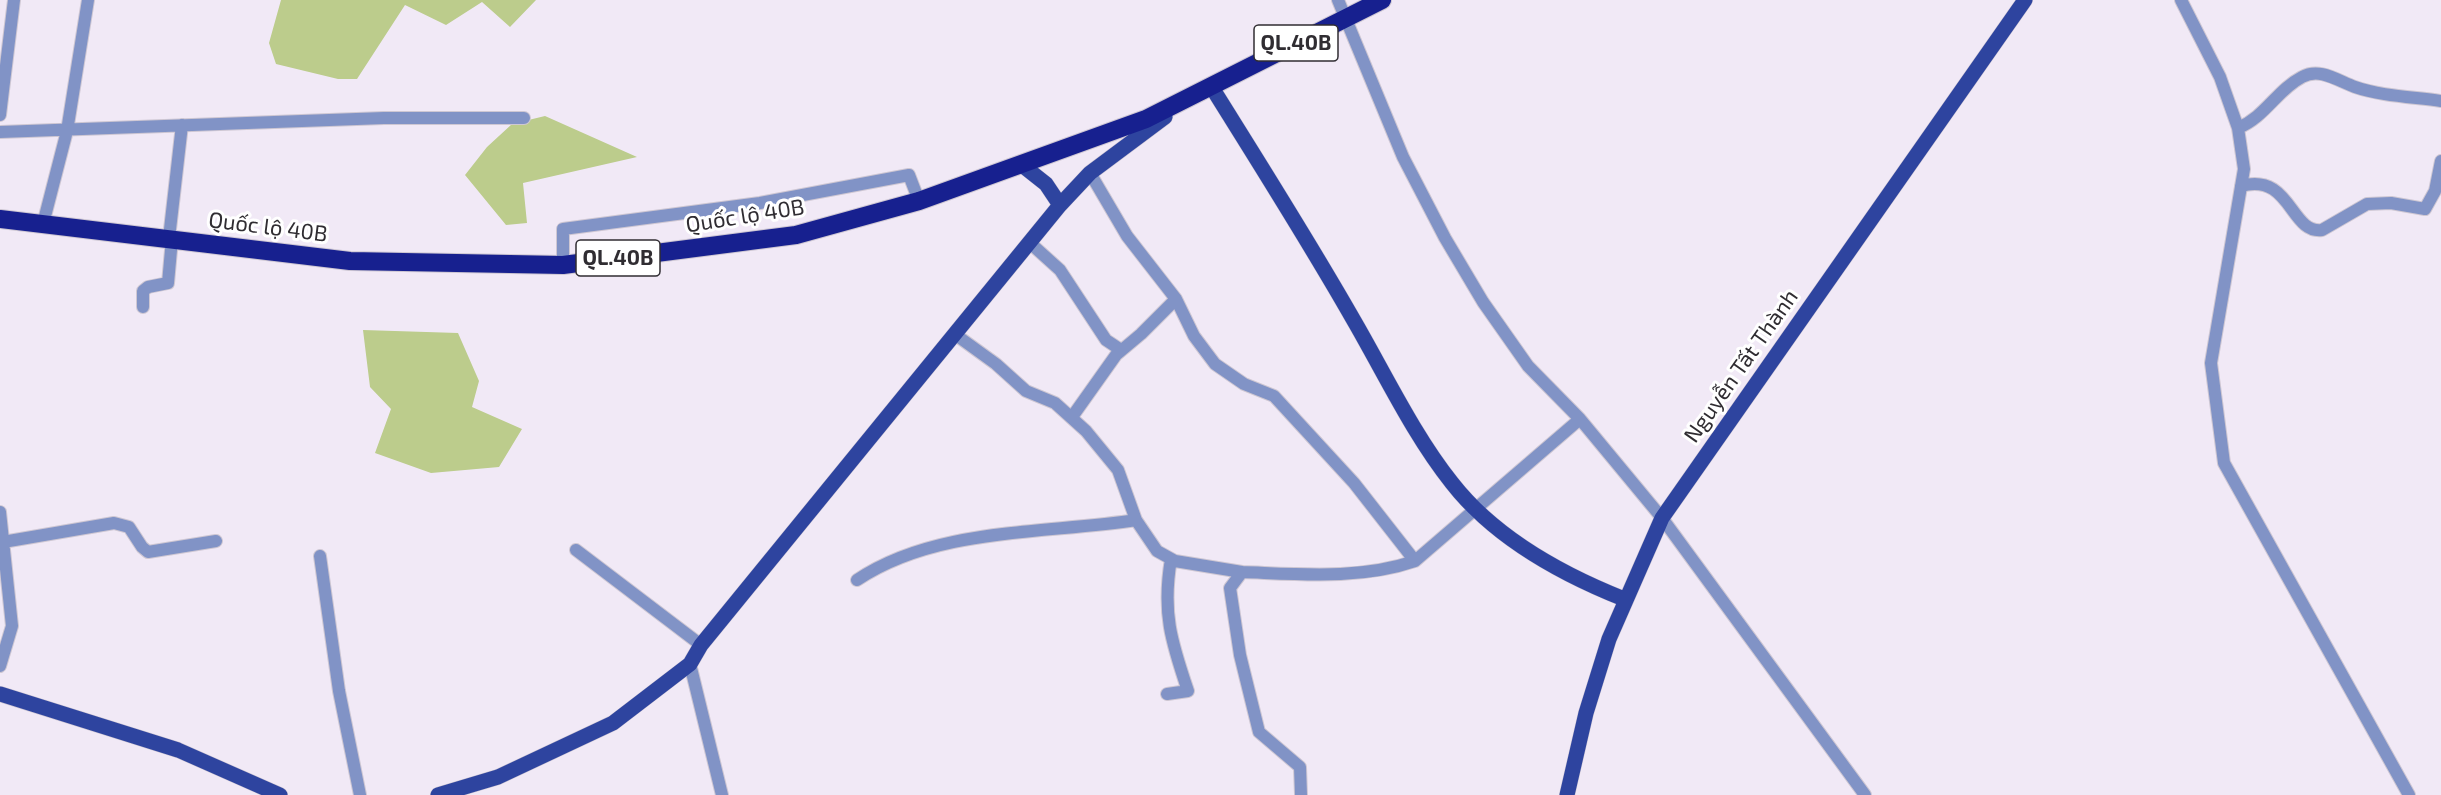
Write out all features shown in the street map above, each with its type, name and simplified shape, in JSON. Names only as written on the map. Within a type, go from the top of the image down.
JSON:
[{"type":"highway","name":"Quốc lộ 40B","points":[[0,219],[350,261],[563,265],[796,235],[920,201],[1146,119],[1382,0]]},
{"type":"main road","name":"Nguyễn Tất Thành","points":[[1567,795],[1596,678],[1624,599],[1662,518],[2025,0]]},
{"type":"main road","points":[[438,795],[498,777],[613,723],[690,664],[701,645],[1060,205],[1090,173],[1138,135],[1210,86],[1293,218],[1424,441],[1453,484],[1516,543],[1549,563],[1624,599]]},
{"type":"main road","points":[[1022,165],[1046,184],[1060,205]]},
{"type":"main road","points":[[0,694],[178,750],[280,795]]},
{"type":"street","points":[[0,115],[5,34],[14,0]]},
{"type":"street","points":[[43,224],[67,131],[88,0]]},
{"type":"street","points":[[1338,0],[1403,157],[1445,238],[1484,302],[1528,366],[1580,419],[1662,518],[1865,795]]},
{"type":"street","points":[[2181,0],[2220,76],[2238,128],[2244,169],[2211,363],[2224,463],[2409,795]]},
{"type":"street","points":[[2238,128],[2258,119],[2296,81],[2313,73],[2331,76],[2361,89],[2441,101]]},
{"type":"street","points":[[0,132],[406,117],[524,118]]},
{"type":"street","points":[[143,307],[143,291],[148,287],[168,283],[182,125]]},
{"type":"street","points":[[2241,186],[2253,183],[2271,186],[2285,199],[2307,227],[2316,231],[2322,230],[2367,204],[2391,203],[2425,209],[2435,190],[2441,162]]},
{"type":"street","points":[[1090,173],[1127,236],[1176,299],[1194,336],[1215,364],[1244,384],[1274,396],[1354,483],[1415,561]]},
{"type":"street","points":[[563,265],[563,229],[760,203],[909,175],[920,201]]},
{"type":"street","points":[[1029,242],[1060,270],[1106,340],[1121,350]]},
{"type":"street","points":[[1072,417],[1121,350],[1176,299]]},
{"type":"street","points":[[956,335],[996,364],[1026,391],[1055,403],[1072,417],[1118,470],[1136,520],[1157,551],[1171,559],[1242,572],[1345,573],[1401,566],[1415,561],[1580,419]]},
{"type":"street","points":[[0,512],[12,626],[0,666]]},
{"type":"street","points":[[856,580],[888,561],[938,546],[1040,529],[1136,520]]},
{"type":"street","points":[[3,542],[114,523],[129,527],[142,548],[148,552],[216,541]]},
{"type":"street","points":[[576,550],[701,645]]},
{"type":"street","points":[[320,556],[339,691],[360,795]]},
{"type":"street","points":[[1167,694],[1188,691],[1168,626],[1166,593],[1171,559]]},
{"type":"street","points":[[1242,572],[1230,588],[1250,703],[1259,732],[1300,767],[1301,795]]},
{"type":"street","points":[[690,664],[722,795]]},
{"type":"green space","points":[[281,0],[536,0],[510,27],[482,2],[446,25],[405,5],[357,79],[338,79],[276,64],[269,43]]},
{"type":"green space","points":[[545,116],[637,157],[523,183],[527,223],[506,225],[465,175],[487,147],[512,124]]},
{"type":"green space","points":[[363,330],[458,333],[479,381],[472,407],[522,429],[499,467],[431,473],[375,453],[391,409],[370,387]]}]
